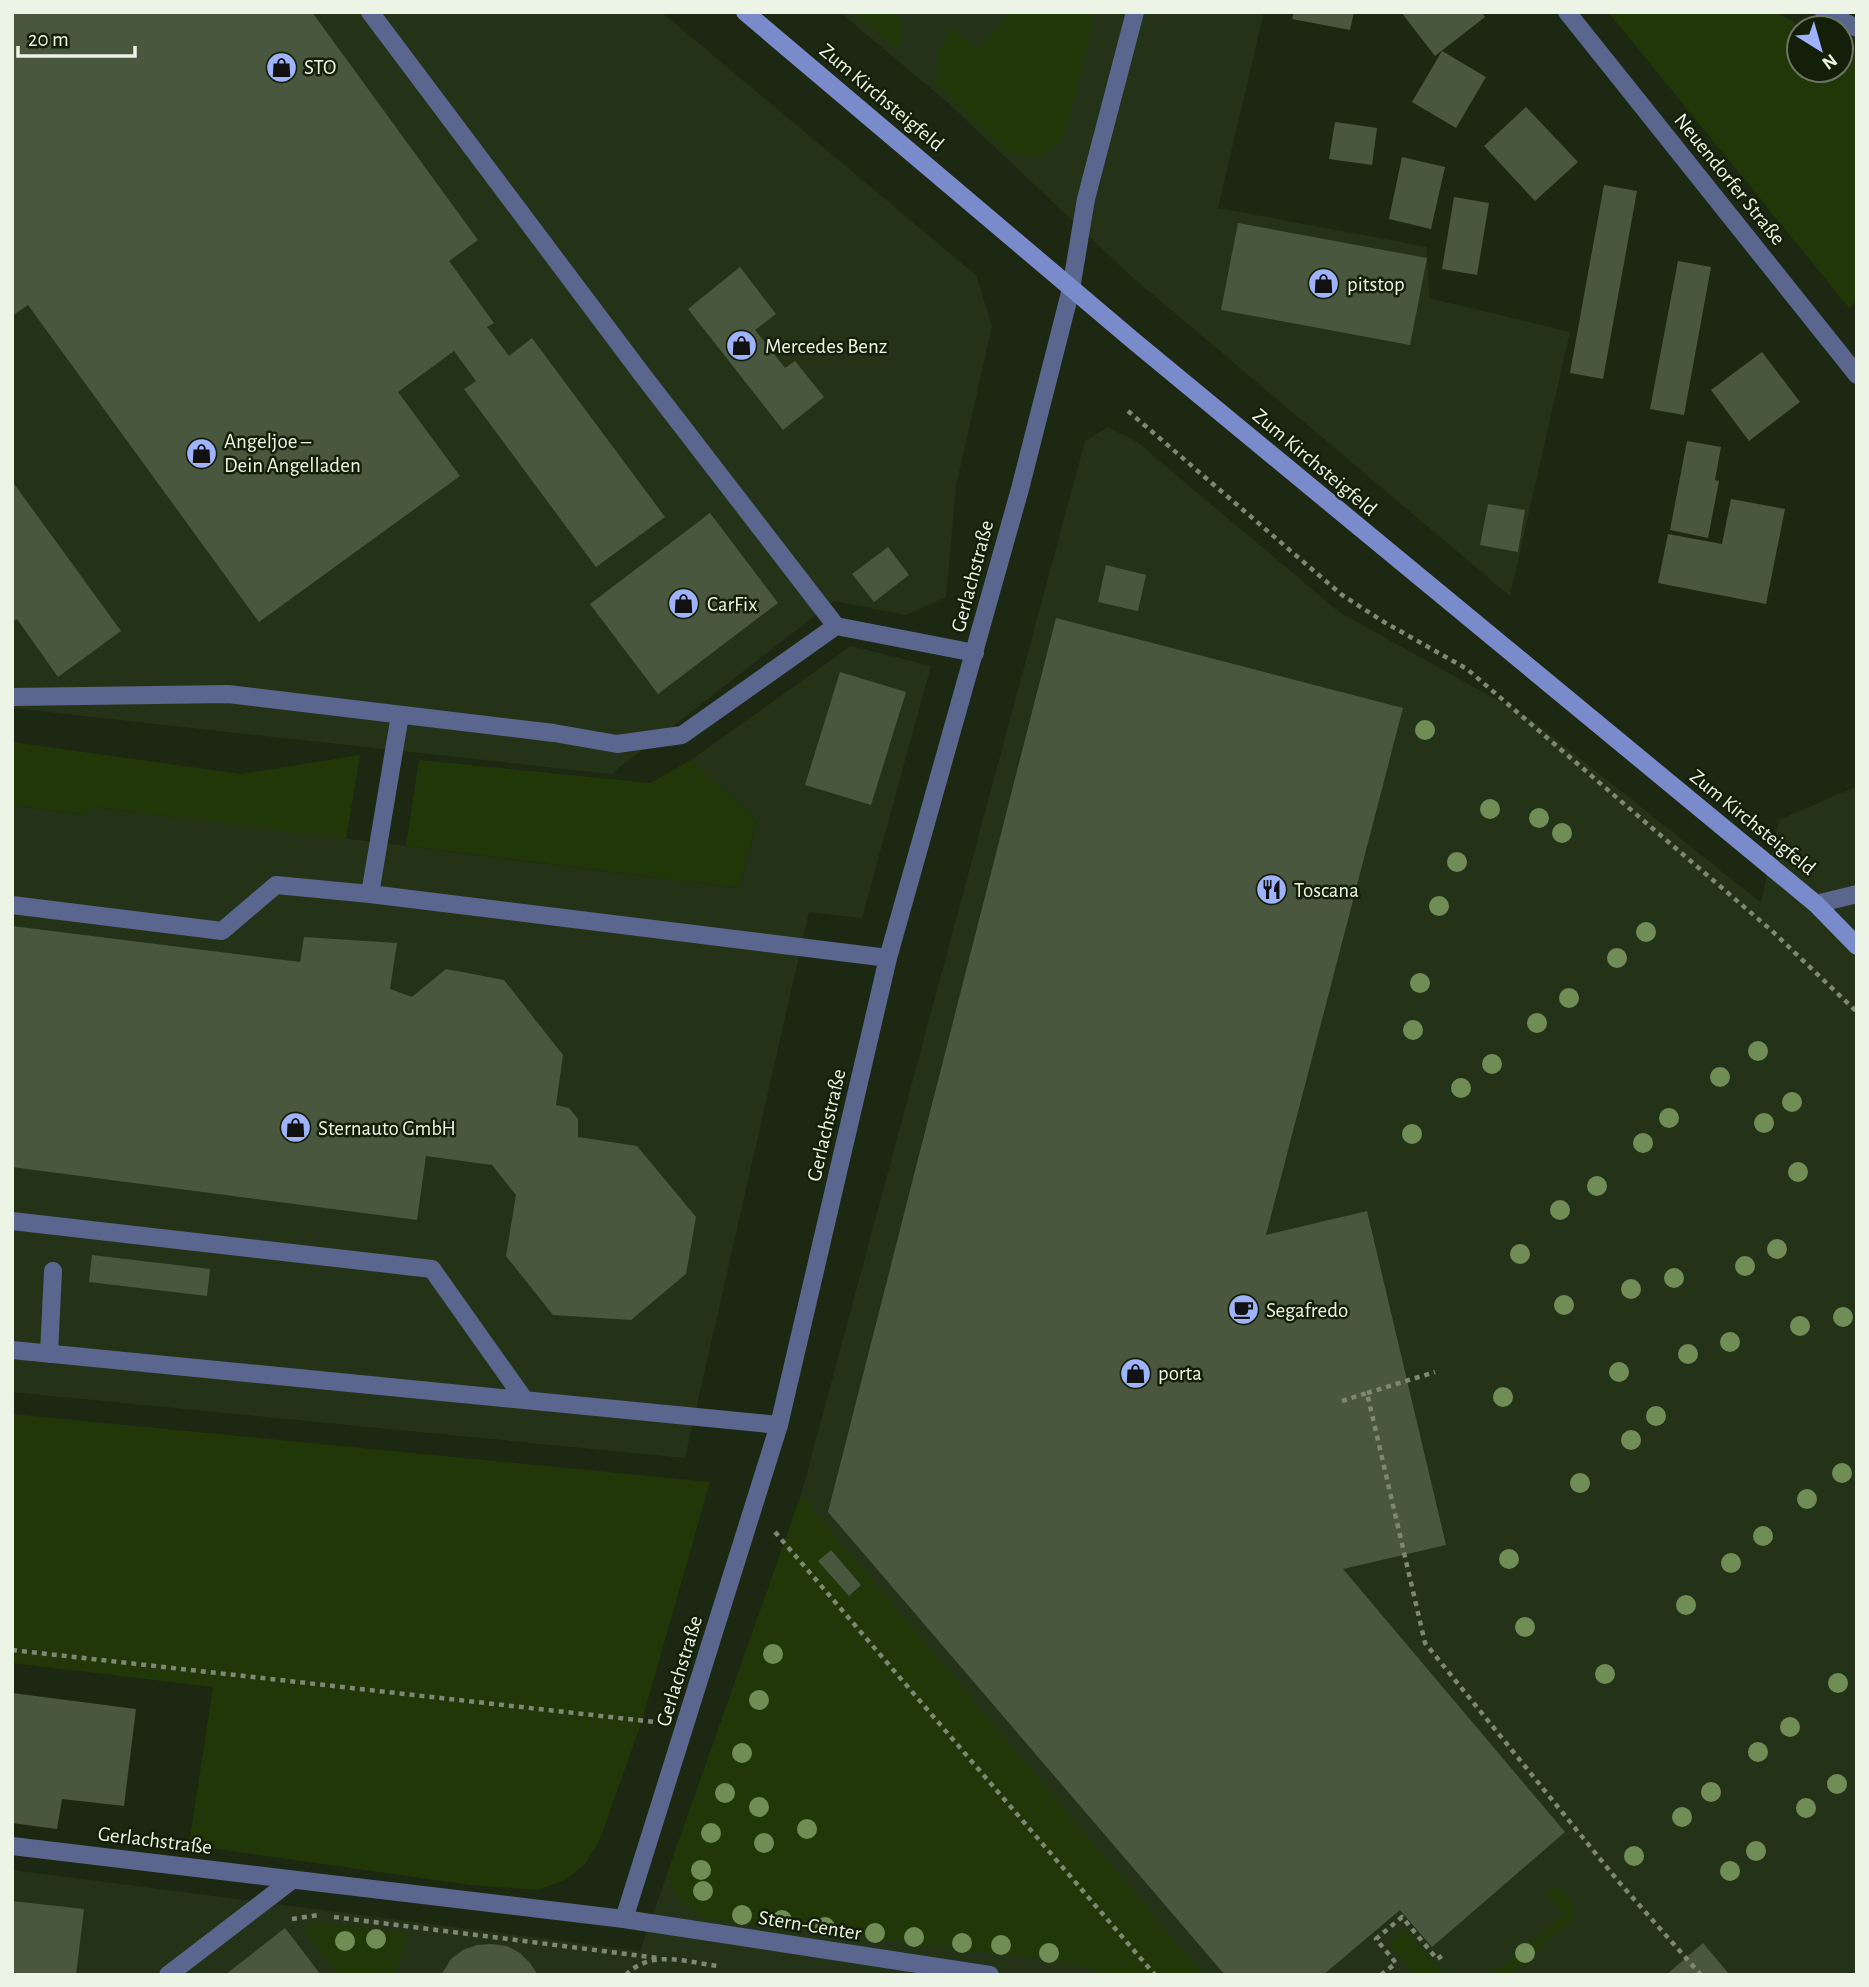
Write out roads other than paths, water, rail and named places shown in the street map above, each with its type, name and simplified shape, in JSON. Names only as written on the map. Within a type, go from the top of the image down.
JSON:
[{"type":"street","points":[[370,12],[641,373],[836,626],[975,653]]},
{"type":"street","name":"Zum Kirchsteigfeld","points":[[745,12],[1071,289],[1816,904],[1857,946]]},
{"type":"street","name":"Gerlachstraße","points":[[12,1846],[624,1919],[779,1425],[888,958],[975,653],[1071,289],[1086,199],[1135,12]]},
{"type":"street","name":"Neuendorfer Straße","points":[[1567,12],[1854,363]]},
{"type":"street","points":[[1824,12],[1857,28]]},
{"type":"street","points":[[12,697],[228,694],[554,733],[617,744],[682,735],[836,626]]},
{"type":"street","points":[[370,894],[400,715]]},
{"type":"street","points":[[12,905],[222,931],[276,885],[370,894],[888,958]]},
{"type":"street","points":[[1816,904],[1857,894]]},
{"type":"street","points":[[12,1221],[432,1269],[524,1399]]},
{"type":"street","points":[[49,1354],[53,1271]]},
{"type":"street","points":[[12,1350],[779,1425]]},
{"type":"street","points":[[168,1975],[292,1880]]},
{"type":"street","name":"Stern-Center","points":[[624,1919],[990,1975]]},
{"type":"place","name":"STO","points":[[281,67]]},
{"type":"place","name":"pitstop","points":[[1324,284]]},
{"type":"place","name":"Mercedes Benz","points":[[742,346]]},
{"type":"place","name":"Angeljoe – Dein Angelladen","points":[[201,453]]},
{"type":"place","name":"CarFix","points":[[684,604]]},
{"type":"place","name":"Toscana","points":[[1271,890]]},
{"type":"place","name":"Sternauto GmbH","points":[[295,1128]]},
{"type":"place","name":"Segafredo","points":[[1243,1310]]},
{"type":"place","name":"porta","points":[[1135,1373]]}]
